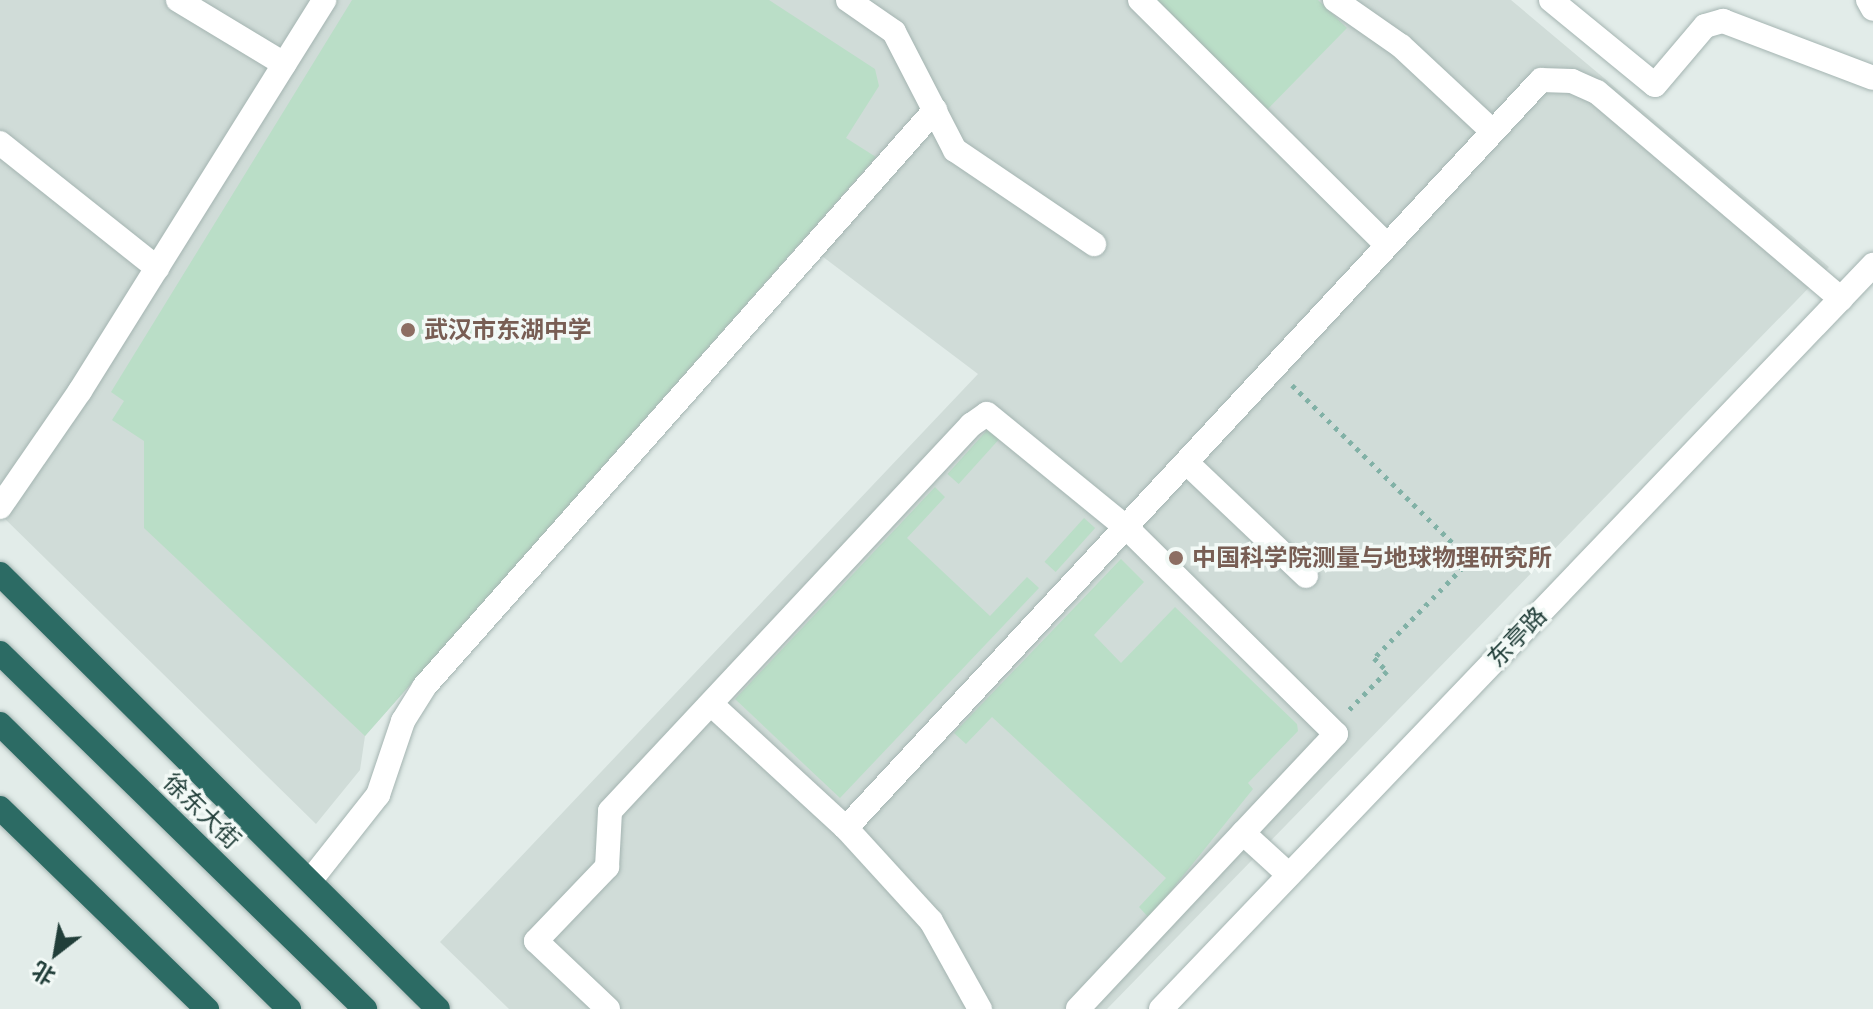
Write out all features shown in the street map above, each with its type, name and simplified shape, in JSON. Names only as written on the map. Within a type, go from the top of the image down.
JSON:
[{"type":"highway","points":[[0,574],[438,1009]]},
{"type":"highway","name":"徐东大街","points":[[0,653],[365,1009]]},
{"type":"highway","points":[[0,724],[289,1009]]},
{"type":"highway","points":[[0,808],[207,1009]]},
{"type":"street","points":[[178,0],[284,64]]},
{"type":"street","points":[[0,507],[157,268],[324,0]]},
{"type":"street","points":[[848,0],[894,32],[963,157],[1094,244]]},
{"type":"street","points":[[1140,0],[1385,243]]},
{"type":"street","points":[[1335,0],[1401,46],[1490,129]]},
{"type":"street","points":[[1551,0],[1655,85],[1699,32],[1723,21],[1873,78]]},
{"type":"street","points":[[1868,0],[1873,9]]},
{"type":"street","points":[[846,828],[1128,529],[1490,129],[1541,80],[1584,85],[1841,299]]},
{"type":"street","points":[[310,881],[378,795],[403,721],[424,687],[935,110]]},
{"type":"street","points":[[0,143],[157,268]]},
{"type":"street","name":"东亭路","points":[[1161,1009],[1873,265]]},
{"type":"street","points":[[608,1009],[536,941],[607,867],[610,811],[615,803],[983,414],[995,417],[1128,529],[1336,734],[1078,1009]]},
{"type":"street","points":[[1187,463],[1306,576]]},
{"type":"street","points":[[711,704],[846,828],[931,921],[980,1009]]},
{"type":"street","points":[[1243,833],[1289,875]]},
{"type":"path","points":[[1273,366],[1470,560],[1374,658],[1387,671],[1331,729]]},
{"type":"shaded area","points":[[0,0],[1511,0],[1829,267],[1107,1009],[509,1009],[440,942],[978,374],[802,241],[365,736],[360,770],[316,824],[0,514]]},
{"type":"green space","name":"武汉市东湖中学","points":[[352,0],[769,0],[875,69],[879,86],[846,138],[876,157],[365,736],[144,528],[144,441],[112,420],[124,401],[111,392]]},
{"type":"green space","points":[[1149,0],[1318,0],[1347,28],[1264,113]]},
{"type":"green space","points":[[989,428],[1000,438],[959,484],[948,474]]},
{"type":"green space","points":[[935,487],[945,497],[907,538],[990,616],[1027,577],[1039,588],[840,798],[735,699]]},
{"type":"green space","points":[[1084,518],[1095,528],[1056,572],[1045,562]]},
{"type":"green space","points":[[1121,559],[1144,582],[1094,635],[1121,663],[1175,607],[1297,724],[1298,731],[1248,783],[1253,789],[1149,918],[1139,907],[1166,878],[992,717],[966,744],[954,733]]},
{"type":"place","name":"武汉市东湖中学","points":[[408,330]]},
{"type":"place","name":"中国科学院测量与地球物理研究所","points":[[1176,558]]}]
